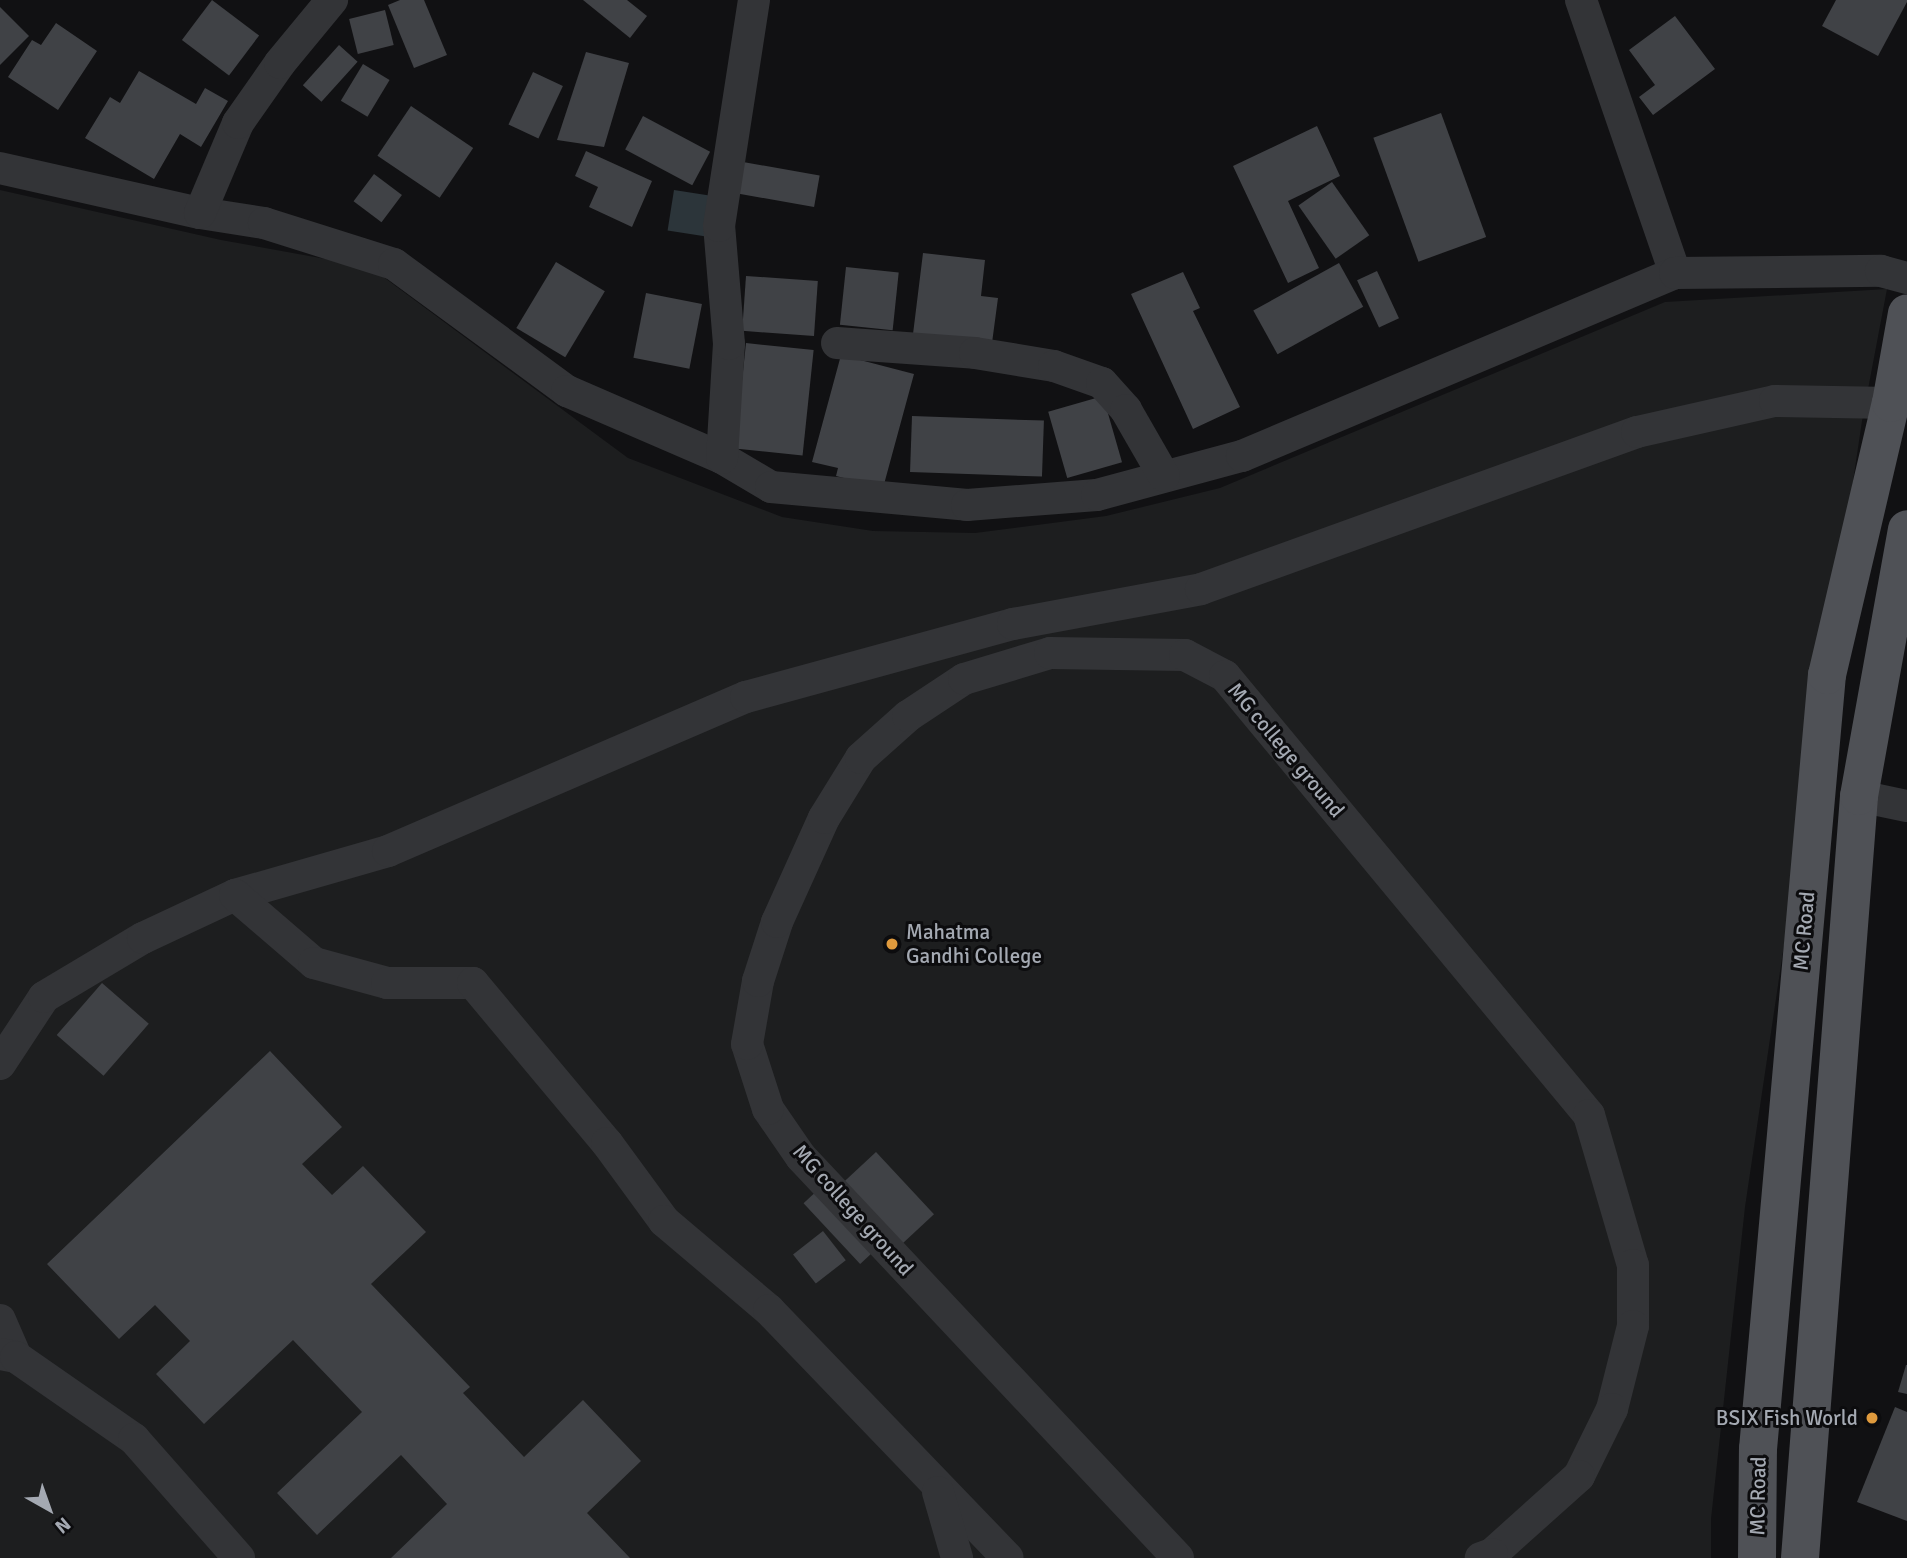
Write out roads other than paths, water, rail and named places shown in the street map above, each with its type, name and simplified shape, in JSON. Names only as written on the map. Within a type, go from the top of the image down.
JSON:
[{"type":"main road","name":"MC Road","points":[[1757,1558],[1758,1449],[1826,675],[1891,403],[1907,313]]},
{"type":"main road","name":"MC Road","points":[[1800,1558],[1859,796],[1907,528]]},
{"type":"street","points":[[200,213],[238,123],[280,63],[332,0]]},
{"type":"street","points":[[722,458],[729,344],[719,226],[754,0]]},
{"type":"street","points":[[1581,0],[1675,273]]},
{"type":"street","points":[[0,168],[200,213],[264,223],[394,264],[567,391],[722,458],[771,487],[967,505],[1097,495],[1242,456],[1675,273],[1881,271],[1907,278]]},
{"type":"street","points":[[837,343],[975,353],[1054,366],[1102,383],[1125,410],[1164,476]]},
{"type":"street","points":[[0,1064],[44,997],[143,938],[235,895],[388,851],[746,697],[1013,624],[1200,589],[1637,432],[1775,401],[1891,403]]},
{"type":"street","name":"MG college ground","points":[[1178,1558],[801,1157],[768,1109],[747,1044],[758,981],[777,922],[824,818],[861,758],[908,716],[964,679],[1050,653],[1185,655],[1224,676],[1589,1115],[1633,1265],[1633,1326],[1612,1409],[1578,1476],[1492,1554],[1481,1558]]},
{"type":"street","points":[[1859,796],[1907,806]]},
{"type":"street","points":[[235,895],[314,963],[387,983],[473,983],[607,1143],[664,1222],[769,1310],[938,1490],[1008,1558]]},
{"type":"street","points":[[0,1320],[8,1355],[134,1439],[239,1558]]},
{"type":"street","points":[[938,1490],[957,1558]]},
{"type":"place","name":"Mahatma Gandhi College","points":[[892,944]]},
{"type":"place","name":"BSIX Fish World","points":[[1872,1418]]}]
